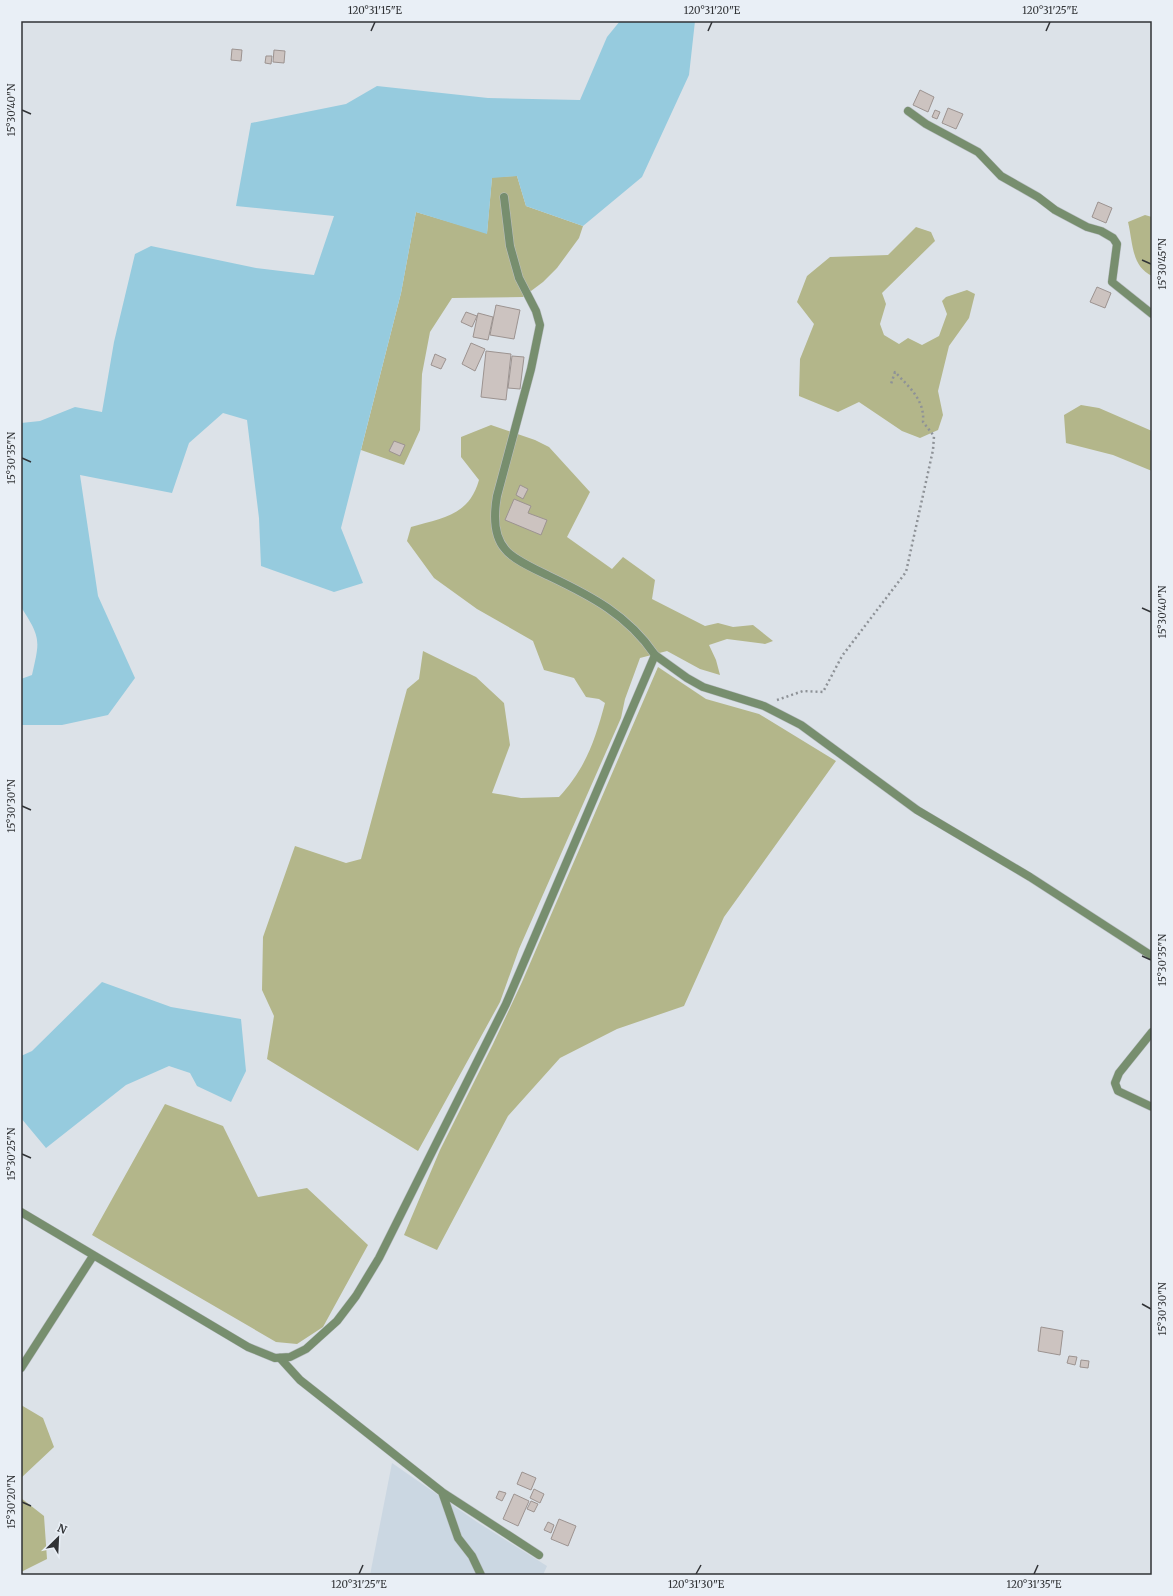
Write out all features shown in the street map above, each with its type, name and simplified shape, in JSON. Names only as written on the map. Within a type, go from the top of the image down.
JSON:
[{"type":"street","points":[[908,111],[926,124],[978,152],[1001,176],[1038,197],[1055,210],[1087,227],[1101,231],[1113,238],[1117,244],[1112,282],[1152,314]]},
{"type":"street","points":[[504,197],[510,246],[519,278],[536,311],[540,325],[531,369],[497,496],[495,514],[501,543],[511,555],[575,588],[614,612],[636,631],[654,655],[687,678],[703,687],[764,706],[800,725],[917,810],[1030,877],[1152,956]]},
{"type":"street","points":[[21,1212],[248,1347],[267,1356],[280,1358],[290,1357],[306,1349],[337,1320],[364,1284],[402,1216],[506,1004],[654,655]]},
{"type":"street","points":[[1152,1032],[1119,1073],[1115,1083],[1118,1091],[1152,1107]]},
{"type":"street","points":[[21,1368],[93,1256]]},
{"type":"street","points":[[280,1358],[300,1380],[442,1492],[539,1555]]},
{"type":"street","points":[[442,1492],[452,1526],[458,1538],[472,1556],[481,1575]]},
{"type":"path","points":[[764,706],[803,690],[823,692],[842,656],[906,572],[931,457],[934,436],[923,422],[924,411],[916,395],[895,372],[891,384]]},
{"type":"shaded area","points":[[392,1463],[477,1522],[547,1566],[543,1575],[370,1575]]},
{"type":"green space","points":[[517,176],[526,206],[583,226],[579,238],[557,268],[543,282],[523,297],[452,298],[430,332],[422,374],[420,430],[404,465],[361,450],[401,293],[416,212],[487,233],[492,177]]},
{"type":"green space","points":[[1145,215],[1152,217],[1152,276],[1145,272],[1136,260],[1128,222]]},
{"type":"green space","points":[[916,227],[931,232],[935,241],[882,293],[886,304],[880,324],[884,335],[899,344],[908,338],[922,345],[939,336],[947,314],[942,301],[946,297],[967,290],[975,294],[969,318],[949,346],[938,391],[943,415],[938,430],[920,438],[902,431],[859,402],[838,412],[799,396],[800,359],[814,324],[797,302],[807,276],[830,257],[888,255]]},
{"type":"green space","points":[[1081,405],[1099,408],[1152,431],[1152,471],[1113,455],[1066,443],[1064,415]]},
{"type":"green space","points":[[491,425],[535,440],[549,447],[590,492],[567,537],[612,569],[623,557],[655,580],[652,599],[705,626],[718,623],[733,627],[753,625],[773,641],[765,644],[727,639],[709,645],[716,660],[720,675],[700,669],[667,651],[640,658],[625,699],[621,718],[519,949],[500,1002],[418,1151],[267,1059],[274,1016],[262,990],[263,937],[295,846],[346,863],[361,859],[407,689],[419,679],[423,651],[476,677],[504,703],[510,745],[492,793],[521,798],[559,797],[576,775],[588,753],[605,703],[599,699],[586,697],[574,678],[544,670],[533,641],[477,609],[434,578],[407,541],[411,527],[453,514],[469,501],[479,480],[461,457],[461,437]]},
{"type":"green space","points":[[658,667],[706,699],[759,714],[836,761],[724,917],[684,1006],[617,1029],[560,1058],[508,1116],[437,1250],[404,1235],[440,1150],[522,982]]},
{"type":"green space","points":[[165,1104],[223,1126],[258,1197],[307,1188],[368,1245],[323,1327],[297,1344],[276,1342],[92,1235]]},
{"type":"green space","points":[[21,1405],[43,1418],[54,1447],[21,1478]]},
{"type":"green space","points":[[21,1498],[44,1516],[47,1559],[21,1572]]},
{"type":"water","points":[[620,21],[695,21],[689,75],[642,177],[583,226],[526,206],[517,176],[492,178],[487,234],[416,212],[401,293],[341,528],[363,583],[334,592],[261,566],[259,518],[247,420],[223,413],[189,443],[172,493],[80,475],[98,596],[135,678],[108,715],[62,725],[21,725],[21,679],[32,675],[37,640],[32,626],[21,607],[21,423],[40,421],[75,407],[102,412],[114,342],[135,254],[151,246],[256,268],[314,275],[334,216],[236,206],[251,123],[346,104],[377,86],[488,98],[580,100],[607,37]]},
{"type":"water","points":[[102,982],[171,1007],[241,1019],[246,1071],[231,1102],[197,1086],[190,1073],[169,1066],[126,1085],[46,1148],[21,1118],[21,1056],[32,1051]]},
{"type":"building","points":[[232,49],[242,50],[241,61],[231,60]]},
{"type":"building","points":[[274,50],[285,51],[284,63],[273,62]]},
{"type":"building","points":[[266,56],[272,56],[271,64],[265,63]]},
{"type":"building","points":[[920,90],[934,97],[928,112],[913,105]]},
{"type":"building","points":[[948,108],[963,114],[956,129],[942,123]]},
{"type":"building","points":[[935,110],[940,112],[937,119],[932,117]]},
{"type":"building","points":[[1098,202],[1112,208],[1106,223],[1092,217]]},
{"type":"building","points":[[1097,287],[1111,293],[1105,308],[1090,302]]},
{"type":"building","points":[[496,305],[520,310],[514,339],[490,335]]},
{"type":"building","points":[[466,312],[477,316],[472,327],[461,322]]},
{"type":"building","points":[[478,313],[493,317],[488,340],[473,337]]},
{"type":"building","points":[[471,343],[485,349],[475,371],[462,364]]},
{"type":"building","points":[[486,351],[511,354],[506,400],[481,397]]},
{"type":"building","points":[[435,354],[446,359],[441,369],[431,365]]},
{"type":"building","points":[[512,356],[524,357],[520,389],[508,388]]},
{"type":"building","points":[[394,441],[405,445],[400,456],[389,451]]},
{"type":"building","points":[[520,485],[528,489],[523,499],[516,495]]},
{"type":"building","points":[[514,499],[531,506],[528,513],[547,520],[541,535],[505,520]]},
{"type":"building","points":[[1041,1327],[1063,1331],[1060,1355],[1038,1351]]},
{"type":"building","points":[[1069,1356],[1077,1357],[1075,1365],[1067,1363]]},
{"type":"building","points":[[1081,1360],[1089,1361],[1088,1368],[1080,1367]]},
{"type":"building","points":[[522,1472],[536,1478],[531,1490],[517,1484]]},
{"type":"building","points":[[534,1489],[544,1494],[540,1503],[530,1498]]},
{"type":"building","points":[[499,1491],[506,1493],[502,1501],[496,1498]]},
{"type":"building","points":[[514,1494],[529,1501],[518,1526],[503,1519]]},
{"type":"building","points":[[531,1501],[538,1504],[534,1512],[527,1509]]},
{"type":"building","points":[[559,1519],[576,1526],[568,1546],[551,1539]]},
{"type":"building","points":[[548,1522],[554,1525],[551,1533],[544,1530]]}]
